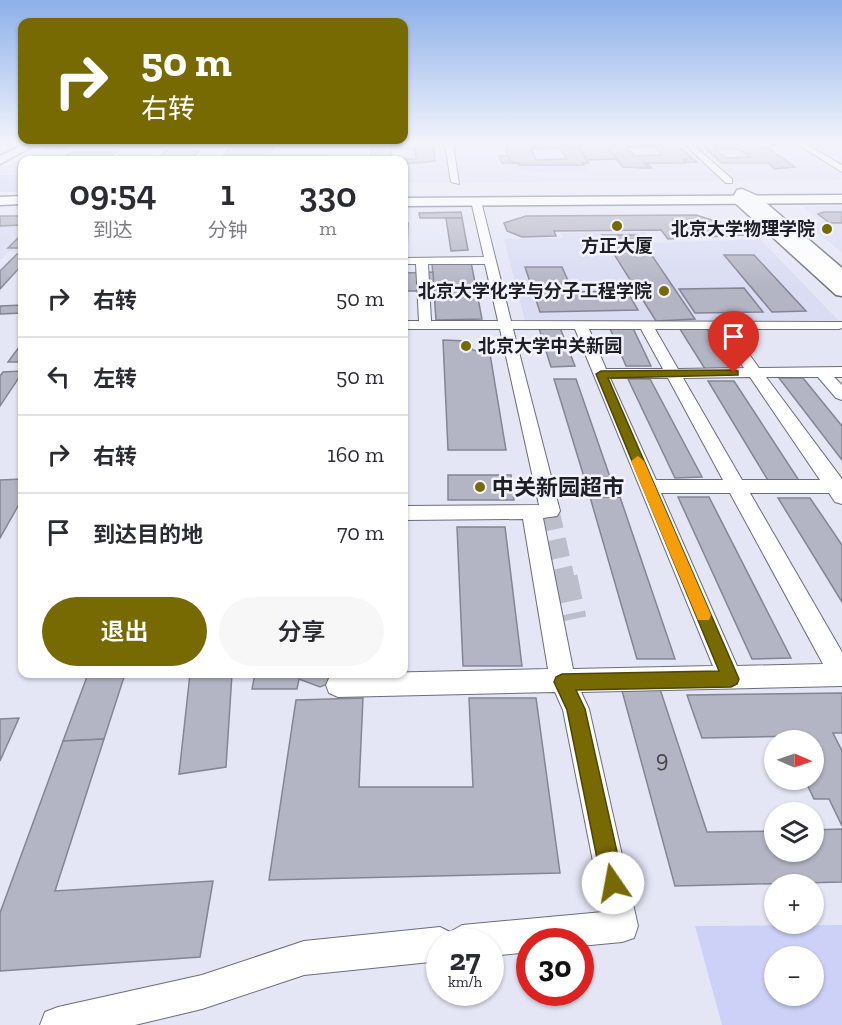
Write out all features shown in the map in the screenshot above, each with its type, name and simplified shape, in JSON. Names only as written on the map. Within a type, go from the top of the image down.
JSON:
[{"type":"main road","points":[[408,202],[745,197],[842,192]]},
{"type":"main road","points":[[408,196],[842,199]]},
{"type":"main road","points":[[745,197],[842,277]]},
{"type":"main road","points":[[745,197],[842,291]]},
{"type":"main road","points":[[0,201],[18,200]]},
{"type":"main road","points":[[0,205],[18,205]]},
{"type":"street","points":[[408,513],[550,511],[477,201]]},
{"type":"street","points":[[408,257],[490,258]]},
{"type":"street","points":[[408,261],[490,258]]},
{"type":"street","points":[[422,261],[425,320]]},
{"type":"street","points":[[408,325],[839,325]]},
{"type":"street","points":[[580,325],[731,679]]},
{"type":"street","points":[[341,678],[338,685],[842,675],[734,486],[646,325]]},
{"type":"street","points":[[721,325],[840,490]]},
{"type":"street","points":[[601,374],[842,372]]},
{"type":"street","points":[[823,373],[842,394]]},
{"type":"street","points":[[649,487],[734,486],[840,490]]},
{"type":"street","points":[[504,938],[622,926],[576,709],[562,682],[532,512]]},
{"type":"street","points":[[58,1025],[202,992],[304,958],[426,945]]},
{"type":"shaded area","name":"北京大学物理学院","points":[[842,206],[842,252],[804,223],[822,222],[803,207]]},
{"type":"shaded area","points":[[18,215],[18,252],[8,252],[0,260],[0,216]]},
{"type":"shaded area","name":"北京大学化学与分子工程学院","points":[[646,232],[655,243],[760,239],[838,320],[525,321],[504,239],[564,238],[561,233]]},
{"type":"shaded area","points":[[824,925],[842,925],[842,1025],[722,1025],[695,926],[764,926],[764,934],[824,934]]},
{"type":"building","points":[[461,212],[462,218],[420,218],[419,213]]},
{"type":"building","points":[[842,212],[842,223],[830,223],[818,214]]},
{"type":"building","name":"方正大厦","points":[[696,215],[725,224],[733,228],[729,228],[731,231],[739,231],[743,235],[668,239],[661,230],[554,231],[556,236],[522,237],[507,231],[504,223],[526,216]]},
{"type":"building","points":[[0,216],[18,216],[18,225],[0,226]]},
{"type":"building","points":[[446,218],[462,218],[468,250],[451,251]]},
{"type":"building","points":[[602,235],[638,235],[695,319],[656,321]]},
{"type":"building","points":[[18,238],[18,248],[8,248]]},
{"type":"building","points":[[18,254],[18,269],[0,289],[0,271]]},
{"type":"building","points":[[724,255],[754,255],[806,311],[772,312]]},
{"type":"building","points":[[471,262],[482,319],[436,320],[432,263]]},
{"type":"building","points":[[525,267],[562,267],[573,292],[627,291],[638,310],[540,312]]},
{"type":"building","points":[[433,272],[434,291],[408,291],[408,273]]},
{"type":"building","points":[[744,288],[763,312],[695,313],[679,289]]},
{"type":"building","points":[[18,305],[18,313],[0,314],[0,306]]},
{"type":"building","points":[[608,324],[631,324],[651,366],[626,366]]},
{"type":"building","points":[[538,325],[559,325],[575,366],[551,367]]},
{"type":"building","points":[[704,325],[734,368],[705,369],[678,326]]},
{"type":"building","points":[[443,340],[467,341],[473,350],[490,354],[506,450],[448,450]]},
{"type":"building","points":[[18,348],[18,362],[8,362]]},
{"type":"building","points":[[18,371],[18,379],[0,406],[0,376],[3,372]]},
{"type":"building","points":[[779,378],[803,378],[842,426],[842,460]]},
{"type":"building","points":[[554,379],[576,379],[610,477],[584,477]]},
{"type":"building","points":[[628,379],[650,379],[702,477],[675,478]]},
{"type":"building","points":[[708,381],[734,381],[800,482],[769,482]]},
{"type":"building","name":"中关新园超市","points":[[448,475],[511,475],[514,500],[448,500]]},
{"type":"building","points":[[18,479],[18,506],[0,538],[0,480]]},
{"type":"building","points":[[590,497],[620,497],[675,659],[637,659]]},
{"type":"building","points":[[678,497],[709,497],[791,658],[752,659]]},
{"type":"building","points":[[778,498],[810,498],[842,545],[842,602]]},
{"type":"building","points":[[457,527],[505,527],[522,666],[463,666]]},
{"type":"building","points":[[87,678],[124,678],[104,739],[63,741]]},
{"type":"building","points":[[190,678],[232,678],[226,767],[179,774]]},
{"type":"building","points":[[254,678],[334,678],[332,682],[320,687],[299,679],[297,689],[252,689]]},
{"type":"building","points":[[659,686],[707,832],[764,831],[764,862],[824,862],[824,830],[842,829],[842,882],[824,882],[824,874],[764,874],[764,884],[675,886],[621,687]]},
{"type":"building","points":[[842,693],[842,733],[833,733],[842,751],[842,826],[829,799],[814,799],[810,790],[824,790],[824,730],[764,730],[764,737],[702,738],[687,695]]},
{"type":"building","points":[[363,698],[359,787],[473,787],[469,698],[536,698],[560,873],[269,880],[296,700]]},
{"type":"building","points":[[19,718],[0,761],[0,719]]},
{"type":"building","points":[[104,739],[55,891],[213,881],[200,957],[0,971],[0,913],[63,741]]},
{"type":"tunnel","points":[[550,511],[565,578]]},
{"type":"tunnel","points":[[565,577],[574,619]]},
{"type":"slow traffic","points":[[638,461],[704,615]]},
{"type":"place","name":"方正大厦","points":[[617,226]]},
{"type":"place","name":"北京大学物理学院","points":[[827,229]]},
{"type":"place","name":"北京大学化学与分子工程学院","points":[[664,291]]},
{"type":"place","name":"北京大学中关新园","points":[[466,346]]},
{"type":"place","name":"中关新园超市","points":[[480,487]]},
{"type":"route","points":[[613,883],[576,709],[562,682],[731,679],[601,374],[734,373]]}]
